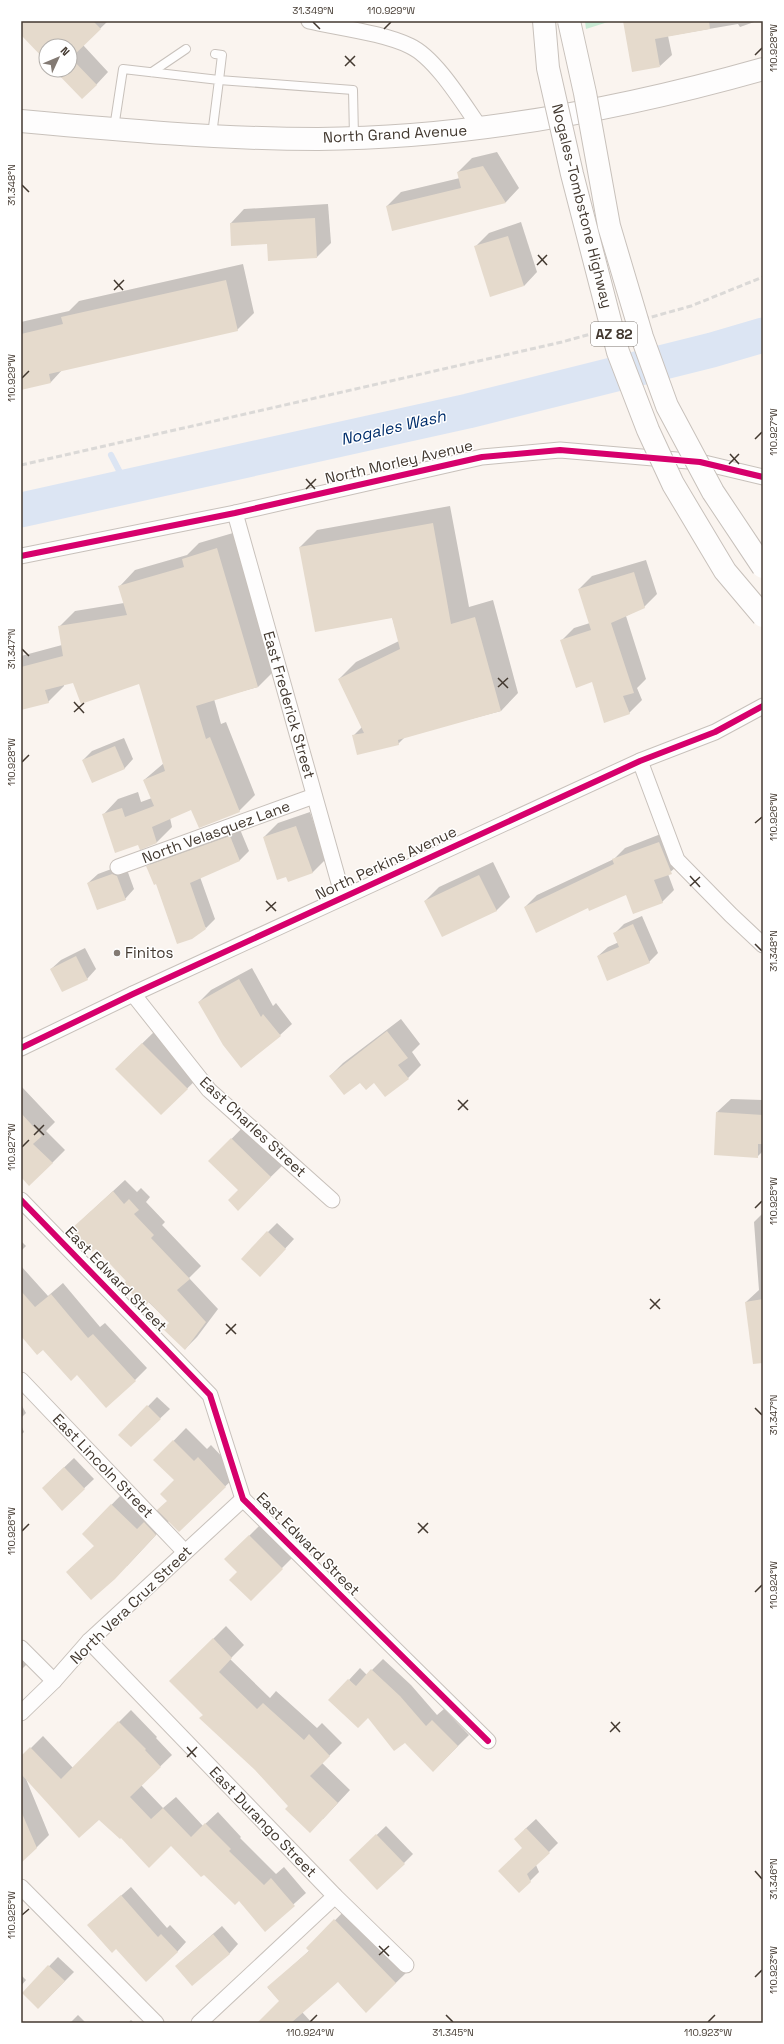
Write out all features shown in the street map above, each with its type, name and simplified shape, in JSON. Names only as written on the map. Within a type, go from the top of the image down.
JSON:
[{"type":"main road","name":"Nogales-Tombstone Highway","points":[[544,21],[549,75],[572,174],[618,352],[648,430],[673,484],[725,571],[763,616]]},
{"type":"main road","name":"Nogales-Tombstone Highway","points":[[569,21],[585,93],[609,226],[642,337],[667,406],[713,492],[763,567]]},
{"type":"main road","name":"North Grand Avenue","points":[[21,121],[212,137],[319,139],[481,129],[618,106],[763,69]]},
{"type":"street","points":[[309,21],[393,39],[411,46],[429,60],[481,129]]},
{"type":"street","name":"North Morley Avenue","points":[[21,556],[235,513],[482,457],[560,450],[700,462],[763,477]]},
{"type":"street","name":"East Frederick Street","points":[[235,513],[343,897]]},
{"type":"street","name":"North Perkins Avenue","points":[[21,1048],[133,994],[640,761],[715,732],[763,706]]},
{"type":"street","points":[[640,761],[677,860],[731,916],[763,945]]},
{"type":"street","name":"North Velasquez Lane","points":[[118,867],[314,796]]},
{"type":"street","name":"East Charles Street","points":[[133,994],[209,1090],[332,1200]]},
{"type":"street","name":"East Edward Street","points":[[21,1200],[210,1395],[243,1499],[488,1741]]},
{"type":"street","name":"East Lincoln Street","points":[[21,1380],[185,1552]]},
{"type":"street","name":"North Vera Cruz Street","points":[[21,1712],[54,1681],[89,1641],[243,1499]]},
{"type":"street","name":"East Durango Street","points":[[89,1641],[335,1896],[406,1965]]},
{"type":"street","points":[[21,1648],[54,1681]]},
{"type":"street","points":[[21,1887],[156,2023]]},
{"type":"street","points":[[199,2023],[335,1896]]},
{"type":"lane","points":[[152,72],[186,50]]},
{"type":"lane","points":[[212,137],[222,55],[215,54]]},
{"type":"lane","points":[[114,129],[123,69],[219,80],[354,90],[354,137]]},
{"type":"green space","points":[[585,21],[611,21],[586,29]]},
{"type":"building","points":[[21,21],[93,21],[101,29],[78,51],[78,38],[38,38],[38,53],[21,35]]},
{"type":"building","points":[[623,21],[709,21],[710,29],[655,39],[660,67],[632,72]]},
{"type":"building","points":[[78,65],[97,85],[82,99],[62,78],[78,78]]},
{"type":"building","points":[[483,166],[506,203],[392,231],[386,206],[461,188],[457,172]]},
{"type":"building","points":[[315,218],[317,258],[268,261],[267,244],[231,246],[230,223]]},
{"type":"building","points":[[508,236],[524,286],[490,297],[474,246]]},
{"type":"building","points":[[226,280],[238,331],[49,374],[51,383],[21,390],[21,334],[63,324],[61,317]]},
{"type":"building","points":[[433,523],[451,624],[475,617],[501,711],[398,740],[399,745],[357,755],[352,735],[364,733],[338,679],[400,649],[392,618],[315,632],[299,547]]},
{"type":"building","points":[[217,548],[258,687],[196,706],[206,739],[210,737],[240,812],[199,828],[191,810],[152,827],[157,843],[140,850],[138,845],[115,853],[102,814],[122,808],[125,817],[154,806],[143,780],[165,771],[139,684],[81,704],[73,683],[45,690],[49,703],[21,710],[21,667],[63,656],[58,626],[127,615],[118,586],[184,567],[182,559]]},
{"type":"building","points":[[634,572],[645,608],[611,623],[634,693],[623,696],[630,714],[604,723],[592,682],[576,688],[560,640],[591,630],[578,589]]},
{"type":"building","points":[[115,746],[125,769],[92,783],[82,760]]},
{"type":"building","points":[[296,826],[313,873],[288,882],[286,877],[277,880],[263,837]]},
{"type":"building","points":[[230,836],[240,861],[190,883],[206,929],[192,939],[177,944],[156,884],[154,885],[146,866]]},
{"type":"building","points":[[659,842],[672,874],[654,880],[663,903],[633,914],[626,895],[589,911],[588,908],[536,933],[524,907],[614,864],[612,859]]},
{"type":"building","points":[[112,874],[117,876],[126,900],[97,910],[87,883]]},
{"type":"building","points":[[479,875],[497,911],[442,937],[424,901]]},
{"type":"building","points":[[633,924],[650,963],[607,981],[597,956],[619,947],[613,933]]},
{"type":"building","points":[[76,956],[88,980],[62,992],[50,969]]},
{"type":"building","points":[[239,979],[261,1017],[263,1014],[281,1036],[241,1068],[223,1045],[198,1002]]},
{"type":"building","points":[[387,1031],[408,1058],[398,1065],[409,1079],[385,1097],[374,1083],[366,1090],[360,1083],[344,1095],[329,1076]]},
{"type":"building","points":[[142,1043],[188,1089],[161,1115],[115,1069]]},
{"type":"building","points":[[716,1112],[763,1115],[763,1144],[758,1144],[758,1158],[714,1155]]},
{"type":"building","points":[[21,1113],[42,1136],[33,1144],[53,1163],[29,1186],[21,1177]]},
{"type":"building","points":[[231,1138],[271,1177],[238,1211],[228,1200],[238,1190],[208,1161]]},
{"type":"building","points":[[113,1191],[124,1204],[129,1199],[139,1210],[134,1214],[154,1235],[151,1238],[190,1279],[177,1290],[206,1322],[185,1350],[163,1329],[169,1323],[149,1302],[144,1307],[123,1284],[126,1281],[96,1249],[92,1252],[71,1229]]},
{"type":"building","points":[[267,1231],[286,1249],[260,1277],[241,1259]]},
{"type":"building","points":[[21,1291],[35,1307],[51,1294],[88,1338],[93,1334],[136,1381],[106,1408],[77,1375],[71,1381],[43,1350],[37,1355],[21,1336]]},
{"type":"building","points":[[763,1299],[763,1363],[753,1364],[745,1302]]},
{"type":"building","points":[[147,1405],[161,1419],[131,1447],[118,1435]]},
{"type":"building","points":[[173,1440],[194,1461],[198,1457],[226,1487],[179,1532],[157,1510],[167,1501],[160,1494],[174,1480],[153,1460]]},
{"type":"building","points":[[64,1467],[85,1489],[62,1511],[42,1488]]},
{"type":"building","points":[[111,1504],[137,1529],[144,1522],[156,1535],[115,1579],[91,1600],[66,1572],[94,1546],[82,1534]]},
{"type":"building","points":[[249,1535],[283,1569],[251,1601],[229,1580],[237,1572],[224,1559]]},
{"type":"building","points":[[213,1638],[232,1658],[219,1672],[257,1709],[263,1703],[304,1740],[309,1734],[330,1756],[310,1776],[338,1803],[310,1833],[285,1809],[288,1806],[255,1770],[199,1718],[203,1715],[169,1681]]},
{"type":"building","points":[[371,1669],[400,1696],[426,1726],[432,1720],[458,1746],[433,1772],[405,1743],[394,1751],[368,1718],[358,1728],[328,1700],[348,1679],[356,1686]]},
{"type":"building","points":[[118,1721],[146,1749],[145,1750],[161,1767],[130,1797],[151,1819],[163,1808],[191,1837],[205,1823],[231,1849],[229,1851],[264,1885],[271,1878],[295,1906],[265,1932],[239,1901],[235,1905],[204,1875],[201,1877],[171,1846],[149,1868],[121,1838],[120,1839],[99,1820],[79,1838],[21,1774],[21,1756],[30,1747],[61,1779]]},
{"type":"building","points":[[21,1811],[37,1848],[21,1863]]},
{"type":"building","points":[[526,1828],[550,1853],[527,1874],[531,1882],[519,1893],[498,1871],[522,1848],[514,1839]]},
{"type":"building","points":[[376,1834],[405,1864],[377,1890],[349,1860]]},
{"type":"building","points":[[121,1895],[158,1937],[161,1934],[178,1952],[146,1982],[116,1949],[112,1953],[87,1925]]},
{"type":"building","points":[[334,1919],[396,1983],[366,2013],[338,1982],[291,2023],[257,2023],[279,2001],[267,1987],[309,1951],[306,1948]]},
{"type":"building","points":[[213,1934],[230,1954],[192,1986],[175,1966]]},
{"type":"building","points":[[48,1965],[65,1981],[38,2009],[22,1993]]},
{"type":"waterway","name":"Nogales Wash","points":[[21,510],[468,411],[712,350],[763,335]]},
{"type":"waterway","points":[[111,455],[127,486]]},
{"type":"railway","points":[[21,465],[562,342],[691,306],[763,277]]},
{"type":"cycle path","points":[[21,556],[235,513],[482,457],[560,450],[700,462],[763,477]]},
{"type":"cycle path","points":[[21,1048],[133,994],[640,761],[715,732],[763,706]]},
{"type":"cycle path","points":[[21,1200],[210,1395],[243,1499],[488,1741]]},
{"type":"place","name":"Finitos","points":[[117,953]]}]
